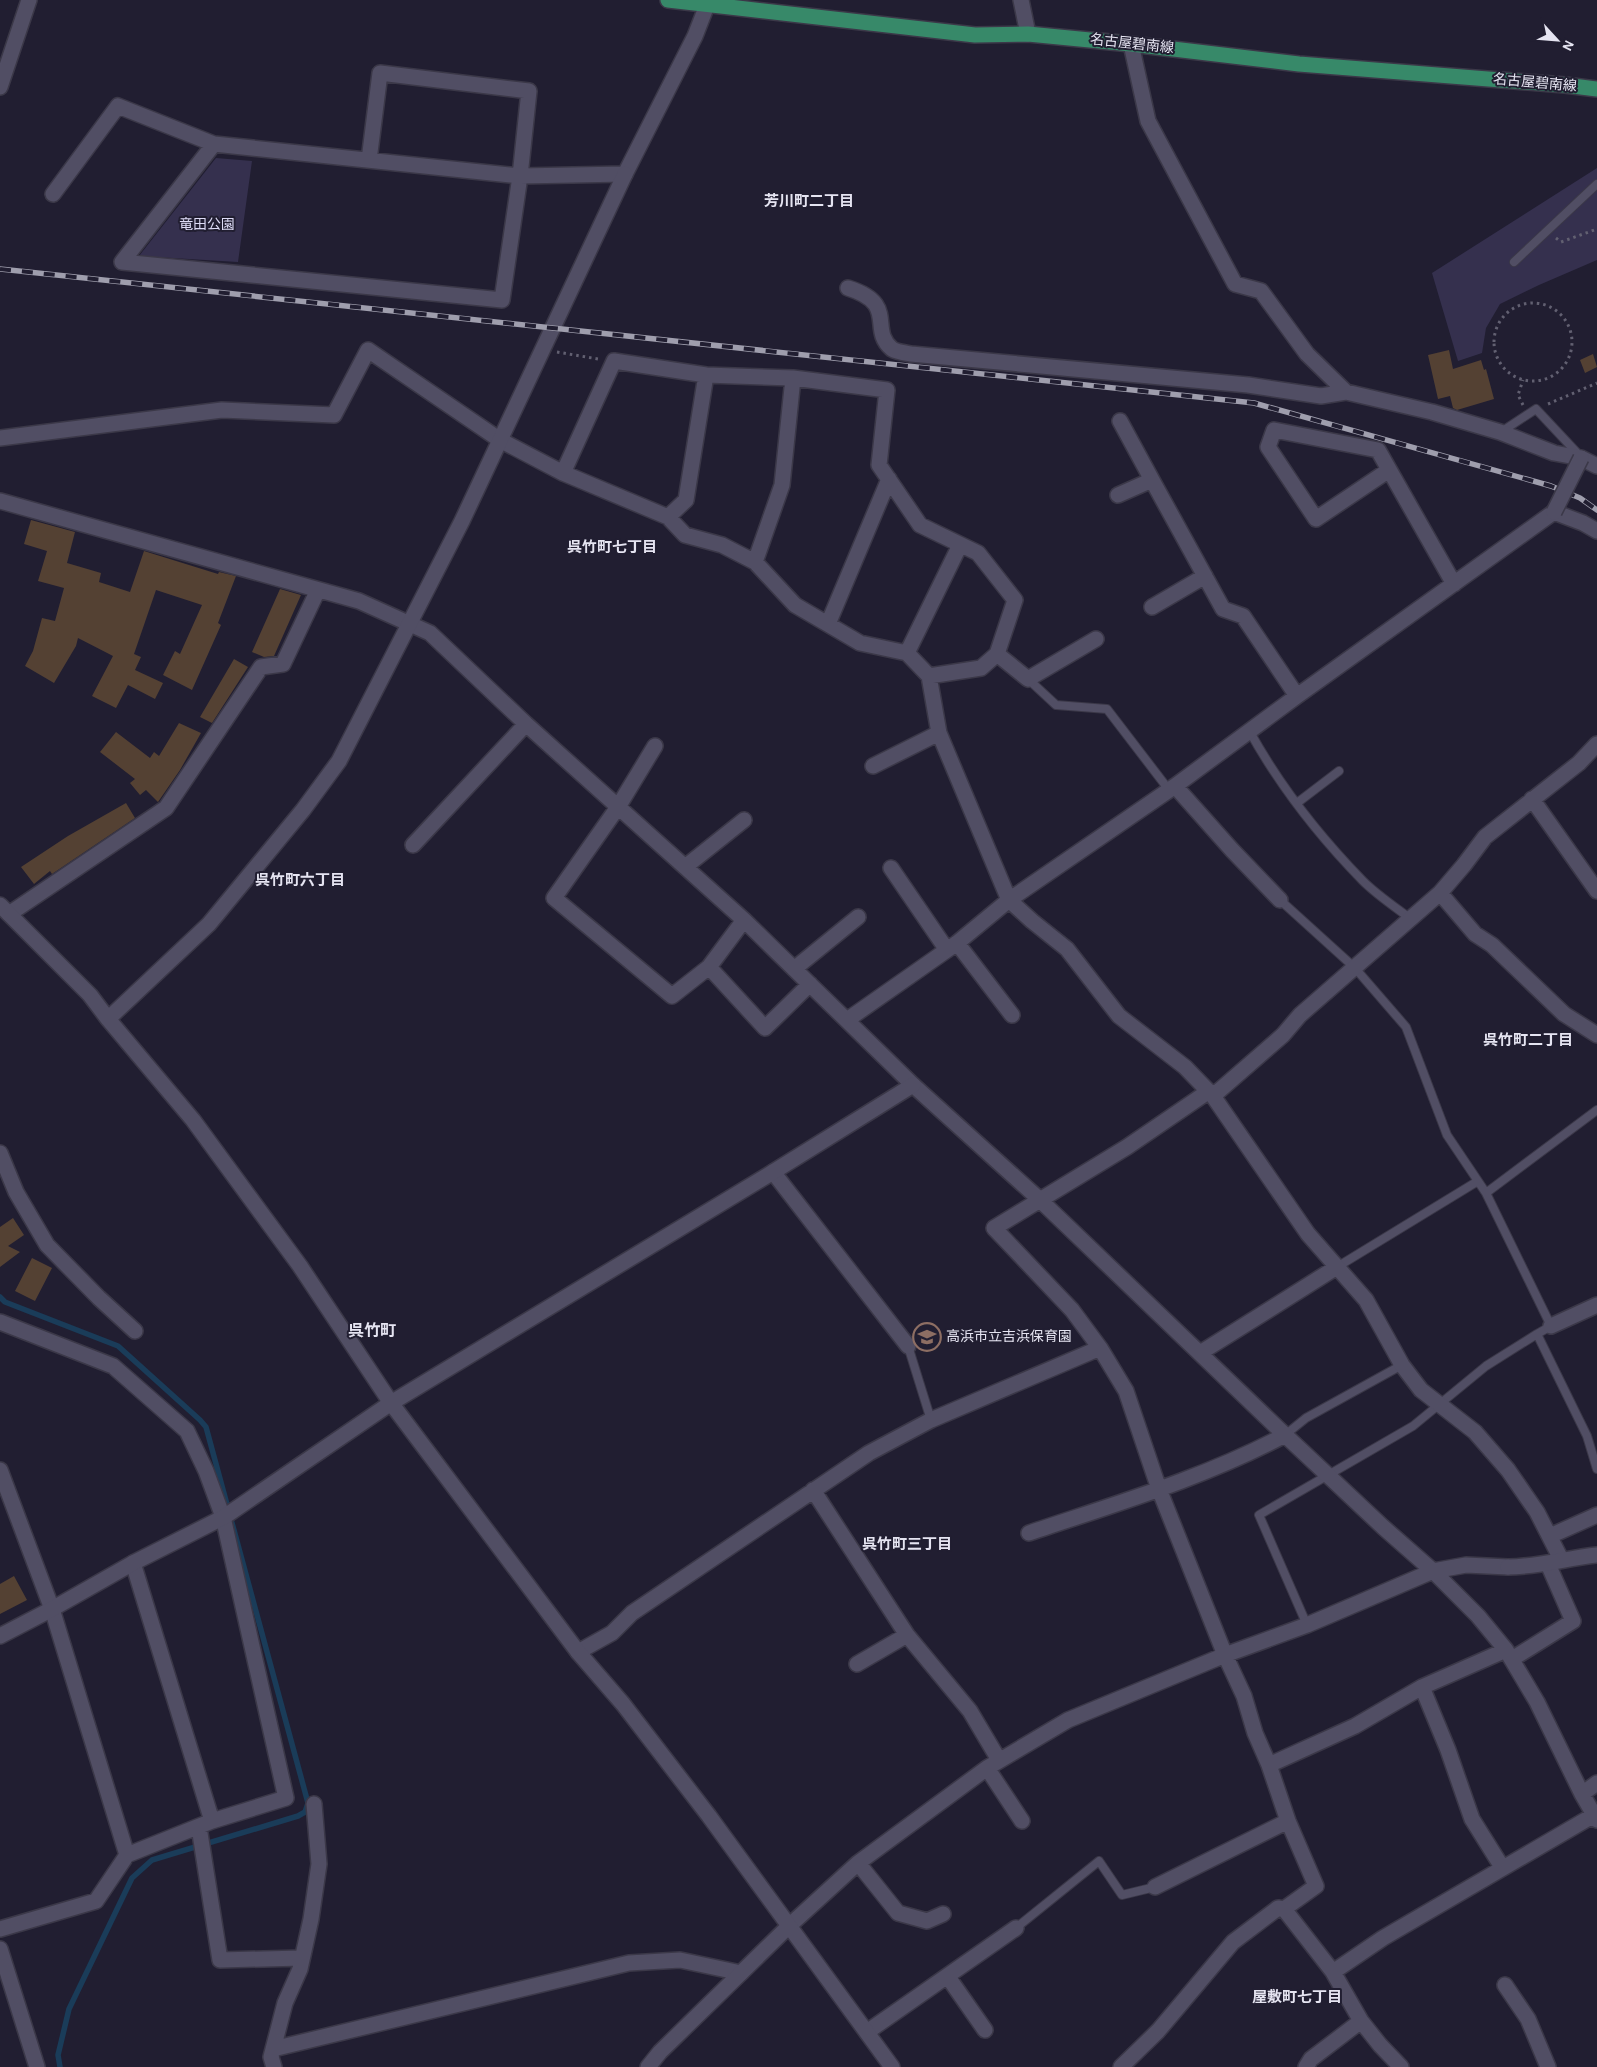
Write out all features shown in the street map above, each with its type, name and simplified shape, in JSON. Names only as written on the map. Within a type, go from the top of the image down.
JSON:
[{"type":"main road","name":"名古屋碧南線","points":[[668,0],[709,2],[975,35],[1028,34],[1299,64],[1597,89]]},
{"type":"street","points":[[0,87],[29,0]]},
{"type":"street","points":[[1021,0],[1028,34]]},
{"type":"street","points":[[108,1019],[209,924],[303,810],[339,761],[462,521],[625,174],[695,36],[709,2]]},
{"type":"street","points":[[1131,44],[1148,121],[1235,284],[1261,292],[1307,354],[1346,392]]},
{"type":"street","points":[[214,144],[122,262],[502,300],[520,176],[529,91],[380,74],[369,160]]},
{"type":"street","points":[[52,194],[118,106],[214,144],[520,176],[625,174]]},
{"type":"street","points":[[848,288],[861,292],[876,303],[881,318],[883,337],[894,350],[911,354],[1248,385],[1321,396],[1346,392],[1432,412],[1500,432],[1554,453],[1581,458],[1597,466]]},
{"type":"street","points":[[0,438],[222,410],[334,415],[368,350],[500,440],[563,473],[668,517],[685,535],[722,545],[755,562],[795,605],[860,643],[907,653],[929,676],[939,733],[1009,900],[1032,922],[1067,949],[1119,1016],[1185,1067],[1211,1094],[1308,1234],[1366,1300],[1402,1365],[1421,1390],[1475,1432],[1508,1470],[1537,1512],[1550,1536],[1554,1562],[1573,1621],[1509,1654],[1422,1686],[1355,1726],[1269,1765]]},
{"type":"street","points":[[563,473],[614,361],[706,375],[793,378],[887,390],[880,465],[920,525],[978,553],[1015,600],[997,654],[981,668],[929,676]]},
{"type":"street","points":[[668,517],[686,500],[706,375]]},
{"type":"street","points":[[755,562],[782,485],[793,378]]},
{"type":"street","points":[[1120,421],[1223,609],[1243,616],[1297,696]]},
{"type":"street","points":[[1390,470],[1316,519],[1268,447],[1274,430],[1378,450],[1390,470],[1454,584]]},
{"type":"street","points":[[847,1020],[952,946],[1009,900],[1172,788],[1554,512],[1581,458]]},
{"type":"street","points":[[828,624],[889,479]]},
{"type":"street","points":[[1118,495],[1152,480]]},
{"type":"street","points":[[0,501],[359,601],[430,633],[526,724],[744,920],[913,1085],[1038,1199],[1285,1436],[1433,1571],[1478,1616],[1509,1654],[1551,1728],[1595,1817],[1502,1867],[1383,1938],[1333,1972]]},
{"type":"street","points":[[1554,512],[1583,523],[1597,532]]},
{"type":"street","points":[[907,653],[960,545]]},
{"type":"street","points":[[1152,607],[1205,576]]},
{"type":"street","points":[[318,590],[283,664],[261,667],[166,808],[5,909],[90,995],[192,1120],[295,1258],[391,1403],[578,1652],[629,1712],[892,2067]]},
{"type":"street","points":[[997,654],[1028,679],[1096,638]]},
{"type":"street","points":[[413,845],[526,724]]},
{"type":"street","points":[[873,766],[939,733]]},
{"type":"street","points":[[1284,1909],[1316,1886],[1288,1821],[1269,1765],[1255,1733],[1244,1696],[1225,1655],[1159,1489],[1126,1391],[1100,1348],[1072,1310],[994,1228],[1038,1199],[1127,1147],[1211,1094],[1283,1035],[1300,1015],[1440,893],[1464,866],[1485,837],[1579,763],[1597,744]]},
{"type":"street","points":[[655,746],[618,807],[554,898],[672,996],[709,967],[744,920]]},
{"type":"street","points":[[1172,788],[1280,900]]},
{"type":"street","points":[[1532,799],[1597,891]]},
{"type":"street","points":[[685,867],[744,820]]},
{"type":"street","points":[[891,868],[952,946],[1012,1015]]},
{"type":"street","points":[[1440,893],[1475,934],[1492,945],[1564,1014],[1597,1035]]},
{"type":"street","points":[[794,969],[858,917]]},
{"type":"street","points":[[709,967],[765,1028],[810,984]]},
{"type":"street","points":[[0,1636],[133,1563],[223,1517],[391,1403],[913,1085]]},
{"type":"street","points":[[0,1154],[16,1192],[47,1245],[99,1298],[135,1331]]},
{"type":"street","points":[[773,1172],[908,1346]]},
{"type":"street","points":[[1200,1353],[1336,1267]]},
{"type":"street","points":[[1551,1326],[1597,1305]]},
{"type":"street","points":[[0,1322],[113,1366],[187,1431],[206,1471],[223,1517],[286,1798],[127,1855],[96,1901],[0,1929]]},
{"type":"street","points":[[578,1652],[612,1632],[632,1612],[869,1453],[931,1420],[1100,1348]]},
{"type":"street","points":[[1029,1533],[1159,1489],[1244,1457],[1285,1436]]},
{"type":"street","points":[[1,1475],[52,1609],[127,1855]]},
{"type":"street","points":[[813,1490],[908,1634],[970,1711],[993,1764],[1022,1821]]},
{"type":"street","points":[[1550,1536],[1597,1515]]},
{"type":"street","points":[[648,2067],[660,2052],[789,1926],[858,1863],[993,1764],[1068,1720],[1225,1655],[1307,1625],[1433,1571],[1466,1564],[1508,1567],[1554,1562],[1597,1554]]},
{"type":"street","points":[[133,1563],[203,1827],[203,1857],[220,1960],[302,1958]]},
{"type":"street","points":[[857,1664],[908,1634]]},
{"type":"street","points":[[1422,1686],[1448,1750],[1472,1819],[1502,1867]]},
{"type":"street","points":[[1582,1794],[1597,1783]]},
{"type":"street","points":[[274,2067],[271,2057],[273,2049],[285,2003],[300,1969],[311,1919],[319,1864],[314,1804]]},
{"type":"street","points":[[1155,1887],[1288,1821]]},
{"type":"street","points":[[858,1863],[898,1913],[927,1920],[943,1914]]},
{"type":"street","points":[[1121,2067],[1158,2031],[1233,1942],[1278,1908],[1284,1909],[1333,1972],[1361,2021],[1401,2067]]},
{"type":"street","points":[[867,2032],[1016,1928]]},
{"type":"street","points":[[0,1949],[37,2067]]},
{"type":"street","points":[[273,2049],[629,1963],[680,1960],[742,1973]]},
{"type":"street","points":[[948,1976],[985,2030]]},
{"type":"street","points":[[1505,1985],[1528,2019],[1548,2067]]},
{"type":"street","points":[[1306,2067],[1311,2059],[1361,2021]]},
{"type":"lane","points":[[1514,262],[1597,184]]},
{"type":"lane","points":[[1500,432],[1536,410],[1581,458]]},
{"type":"lane","points":[[1028,679],[1056,705],[1107,708],[1172,788]]},
{"type":"lane","points":[[1250,732],[1263,755],[1297,803],[1364,883],[1411,919]]},
{"type":"lane","points":[[1297,803],[1339,771]]},
{"type":"lane","points":[[1280,900],[1355,968],[1406,1027],[1447,1135],[1486,1193],[1551,1326],[1486,1366],[1413,1426],[1259,1515],[1307,1625]]},
{"type":"lane","points":[[1486,1193],[1597,1110]]},
{"type":"lane","points":[[1336,1267],[1478,1181]]},
{"type":"lane","points":[[1537,1334],[1587,1436],[1597,1469]]},
{"type":"lane","points":[[908,1346],[931,1420]]},
{"type":"lane","points":[[1285,1436],[1306,1418],[1402,1365]]},
{"type":"lane","points":[[1016,1928],[1099,1861],[1122,1894],[1155,1887]]},
{"type":"path","points":[[1546,230],[1561,242],[1597,229]]},
{"type":"path","points":[[1539,304],[1556,311],[1562,317],[1570,332],[1571,350],[1563,366],[1549,378],[1532,381],[1523,380],[1507,371],[1501,364],[1495,348],[1494,338],[1496,330],[1506,315],[1521,306],[1539,304]]},
{"type":"path","points":[[543,350],[614,361]]},
{"type":"path","points":[[1523,380],[1518,395],[1528,415]]},
{"type":"path","points":[[1536,410],[1597,383]]},
{"type":"green space","name":"竜田公園","points":[[216,158],[252,161],[238,262],[139,256]]},
{"type":"green space","points":[[1597,168],[1597,260],[1500,304],[1486,328],[1482,353],[1458,361],[1432,273]]},
{"type":"building","points":[[1449,350],[1453,369],[1481,360],[1484,370],[1486,369],[1494,399],[1457,410],[1453,408],[1450,396],[1438,399],[1428,355]]},
{"type":"building","points":[[1593,354],[1597,367],[1585,373],[1580,360]]},
{"type":"building","points":[[31,520],[75,532],[67,563],[101,573],[99,582],[130,592],[144,551],[218,574],[219,572],[236,576],[218,623],[221,625],[192,690],[163,675],[175,651],[180,654],[202,605],[156,590],[134,654],[141,657],[135,670],[163,683],[155,699],[128,685],[116,708],[92,696],[113,656],[78,638],[76,646],[54,683],[25,666],[33,651],[42,618],[55,621],[64,588],[38,581],[47,551],[24,544]]},
{"type":"building","points":[[280,589],[301,595],[274,656],[264,657],[252,652]]},
{"type":"building","points":[[234,659],[248,667],[212,723],[200,717]]},
{"type":"building","points":[[179,723],[201,733],[180,770],[158,802],[146,790],[140,795],[130,783],[135,779],[100,752],[116,732],[150,758],[154,752],[159,756]]},
{"type":"building","points":[[126,803],[135,818],[52,874],[50,871],[34,884],[21,867],[68,836]]},
{"type":"building","points":[[13,1218],[24,1235],[8,1246],[20,1252],[0,1267],[0,1227]]},
{"type":"building","points":[[32,1258],[52,1268],[35,1301],[15,1291]]},
{"type":"building","points":[[14,1576],[27,1600],[0,1614],[0,1584]]},
{"type":"waterway","points":[[0,1297],[5,1302],[118,1346],[206,1427],[308,1803],[305,1812],[298,1816],[152,1860],[132,1878],[69,2009],[58,2055],[60,2067]]},
{"type":"railway","points":[[0,269],[1254,403],[1551,486],[1580,498],[1597,510]]},
{"type":"place","name":"高浜市立吉浜保育園","points":[[927,1337]]},
{"type":"district","name":"芳川町二丁目","points":[[809,201]]},
{"type":"district","name":"呉竹町七丁目","points":[[612,547]]},
{"type":"district","name":"呉竹町六丁目","points":[[300,880]]},
{"type":"district","name":"呉竹町二丁目","points":[[1528,1040]]},
{"type":"district","name":"呉竹町","points":[[372,1331]]},
{"type":"district","name":"呉竹町三丁目","points":[[907,1544]]},
{"type":"district","name":"屋敷町七丁目","points":[[1297,1997]]}]
